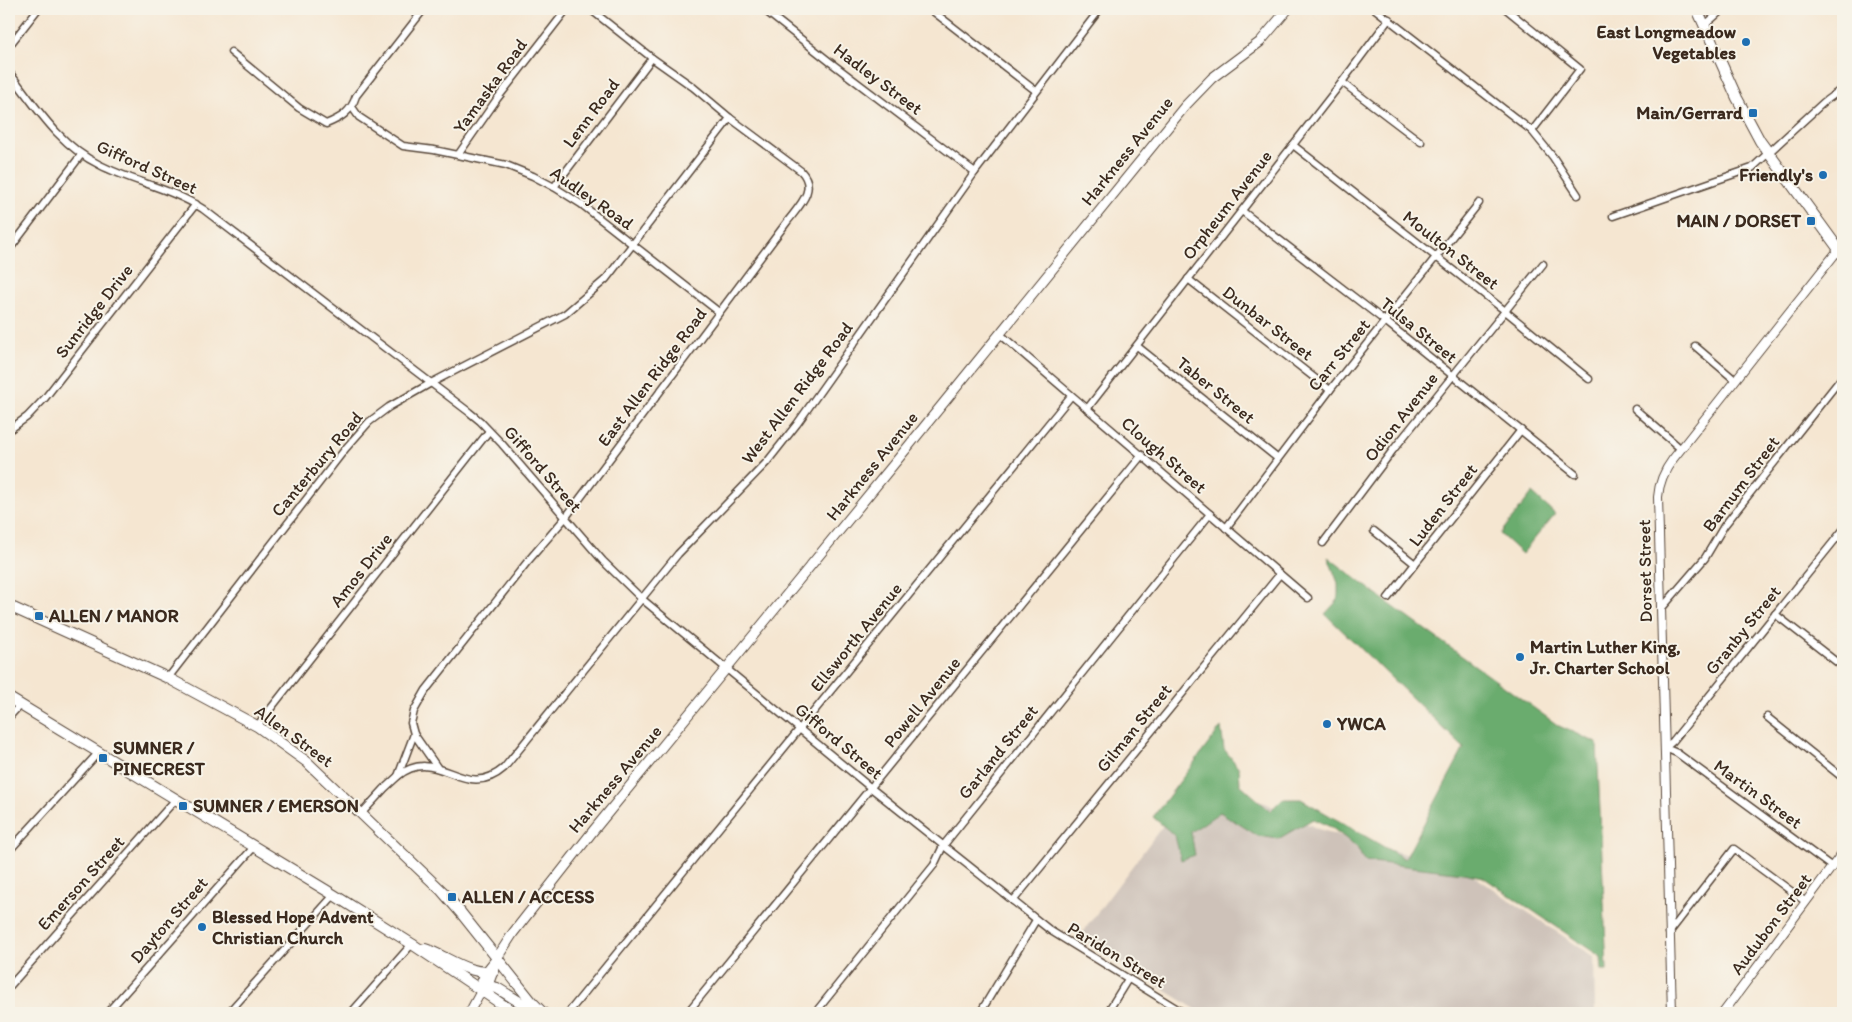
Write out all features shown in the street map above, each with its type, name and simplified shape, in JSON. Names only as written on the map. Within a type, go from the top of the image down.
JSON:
[{"type":"main road","name":"Harkness Avenue","points":[[490,972],[518,926],[593,831],[1185,106],[1212,78],[1260,42],[1288,9]]},
{"type":"main road","points":[[1697,9],[1741,105],[1768,153],[1841,252]]},
{"type":"main road","name":"Allen Street","points":[[9,606],[168,678],[257,726],[307,762],[447,897],[543,1013]]},
{"type":"main road","points":[[9,698],[334,895],[412,944],[515,1013]]},
{"type":"main road","points":[[412,944],[438,953],[467,968],[490,972]]},
{"type":"main road","points":[[481,991],[482,981],[490,972]]},
{"type":"main road","points":[[481,991],[492,987],[497,988],[538,1013]]},
{"type":"street","points":[[9,46],[38,9]]},
{"type":"street","points":[[231,52],[299,108],[326,124],[343,116],[352,107],[356,96],[424,9]]},
{"type":"street","name":"East Allen Ridge Road","points":[[361,814],[398,776],[414,734],[411,727],[412,716],[423,695],[528,560],[566,517],[802,201],[809,185],[808,179],[801,171],[730,118],[693,87],[652,58],[598,13],[590,9]]},
{"type":"street","name":"Hadley Street","points":[[763,9],[975,172]]},
{"type":"street","points":[[930,9],[1036,91]]},
{"type":"street","name":"West Allen Ridge Road","points":[[398,776],[406,770],[419,766],[437,767],[471,780],[485,779],[498,772],[512,758],[678,554],[767,462],[797,424],[975,172],[1100,9]]},
{"type":"street","points":[[1375,9],[1532,131],[1553,157],[1578,195]]},
{"type":"street","points":[[1506,9],[1580,69],[1532,131]]},
{"type":"street","points":[[1705,25],[1723,9]]},
{"type":"street","name":"Yamaska Road","points":[[458,156],[497,99],[566,10]]},
{"type":"street","name":"Orpheum Avenue","points":[[1087,409],[1389,19]]},
{"type":"street","name":"Lenn Road","points":[[554,187],[652,58]]},
{"type":"street","name":"Gifford Street","points":[[9,72],[52,128],[81,155],[101,166],[176,194],[196,204],[480,421],[603,561],[642,599],[871,788],[1036,920]]},
{"type":"street","points":[[1342,82],[1421,142]]},
{"type":"street","points":[[1613,216],[1752,168],[1824,102],[1843,88]]},
{"type":"street","name":"Audley Road","points":[[352,107],[359,117],[403,146],[506,165],[554,187],[581,204],[719,312]]},
{"type":"street","name":"Canterbury Road","points":[[168,678],[311,493],[362,429],[376,415],[432,383],[565,314],[606,279],[730,118]]},
{"type":"street","name":"Moulton Street","points":[[1293,145],[1589,379]]},
{"type":"street","points":[[9,250],[81,155]]},
{"type":"street","name":"Carr Street","points":[[1226,528],[1277,458],[1479,203]]},
{"type":"street","name":"Sunridge Drive","points":[[9,430],[27,417],[45,398],[196,204]]},
{"type":"street","name":"Tulsa Street","points":[[1242,211],[1385,321],[1576,474]]},
{"type":"street","name":"Dorset Street","points":[[1672,1011],[1659,490],[1664,472],[1681,449],[1735,380],[1841,252]]},
{"type":"street","name":"Odion Avenue","points":[[1323,543],[1393,450],[1543,264]]},
{"type":"street","name":"Dunbar Street","points":[[1188,279],[1330,390]]},
{"type":"street","name":"Clough Street","points":[[1000,334],[1308,598]]},
{"type":"street","name":"Taber Street","points":[[1137,346],[1277,458]]},
{"type":"street","points":[[1695,346],[1735,380]]},
{"type":"street","name":"Barnum Street","points":[[1661,609],[1708,555],[1724,526],[1843,376]]},
{"type":"street","name":"Ellsworth Avenue","points":[[568,1013],[1071,396]]},
{"type":"street","points":[[1635,409],[1681,449]]},
{"type":"street","name":"Luden Street","points":[[1388,598],[1521,430]]},
{"type":"street","name":"Amos Drive","points":[[257,726],[489,431]]},
{"type":"street","name":"Powell Avenue","points":[[687,1013],[1142,455]]},
{"type":"street","name":"Garland Street","points":[[816,1013],[934,865],[943,846],[1210,514]]},
{"type":"street","name":"Granby Street","points":[[1665,748],[1679,734],[1843,530]]},
{"type":"street","points":[[1374,531],[1415,564]]},
{"type":"street","name":"Gilman Street","points":[[1013,901],[1280,574]]},
{"type":"street","points":[[1775,614],[1843,668]]},
{"type":"street","points":[[9,717],[20,705]]},
{"type":"street","points":[[1767,717],[1843,778]]},
{"type":"street","points":[[414,734],[437,767]]},
{"type":"street","name":"Martin Street","points":[[1665,748],[1677,753],[1832,867]]},
{"type":"street","points":[[9,851],[99,752]]},
{"type":"street","name":"Emerson Street","points":[[9,987],[176,799]]},
{"type":"street","name":"Dayton Street","points":[[106,1013],[254,847]]},
{"type":"street","points":[[1669,933],[1734,849],[1806,902]]},
{"type":"street","name":"Audubon Street","points":[[1723,1013],[1843,852]]},
{"type":"street","points":[[228,1013],[334,895]]},
{"type":"street","points":[[980,1013],[1036,920]]},
{"type":"street","name":"Paridon Street","points":[[1036,920],[1058,937],[1184,1013]]},
{"type":"street","points":[[350,1013],[412,944]]},
{"type":"street","points":[[1107,1013],[1128,979]]},
{"type":"street","points":[[469,1013],[481,991]]},
{"type":"street","points":[[1672,1011],[1681,1013]]},
{"type":"shaded area","points":[[1203,772],[1318,829],[1468,872],[1594,957],[1595,1013],[1202,1013],[1079,937]]},
{"type":"green space","points":[[1532,493],[1555,514],[1522,554],[1500,534]]},
{"type":"green space","points":[[1328,557],[1384,600],[1559,726],[1597,743],[1607,970],[1602,970],[1601,957],[1483,877],[1364,861],[1357,847],[1331,827],[1313,819],[1278,839],[1258,836],[1220,812],[1191,832],[1195,855],[1181,860],[1175,836],[1153,817],[1221,727],[1224,749],[1239,768],[1240,784],[1270,811],[1282,799],[1301,799],[1405,859],[1464,748],[1325,614],[1338,600],[1338,583]]},
{"type":"place","name":"East Longmeadow Vegetables","points":[[1746,42]]},
{"type":"place","name":"Main/Gerrard","points":[[1753,113]]},
{"type":"place","name":"Friendly's","points":[[1823,175]]},
{"type":"place","name":"MAIN / DORSET","points":[[1811,221]]},
{"type":"place","name":"ALLEN / MANOR","points":[[39,616]]},
{"type":"place","name":"Martin Luther King, Jr. Charter School","points":[[1520,657]]},
{"type":"place","name":"YWCA","points":[[1327,724]]},
{"type":"place","name":"SUMNER / PINECREST","points":[[103,758]]},
{"type":"place","name":"SUMNER / EMERSON","points":[[183,806]]},
{"type":"place","name":"ALLEN / ACCESS","points":[[452,897]]},
{"type":"place","name":"Blessed Hope Advent Christian Church","points":[[202,927]]}]
